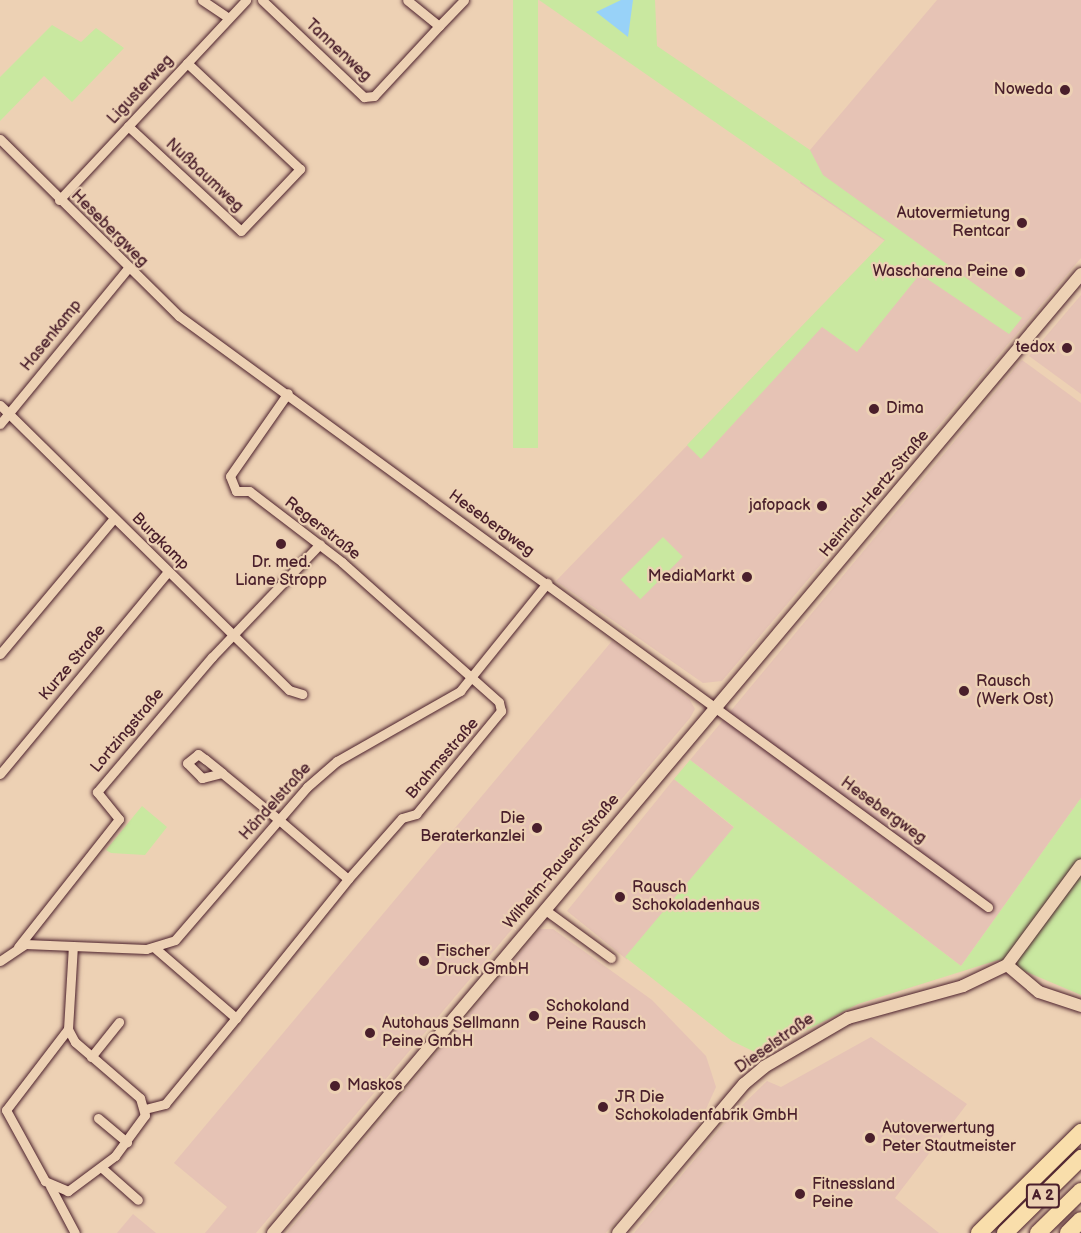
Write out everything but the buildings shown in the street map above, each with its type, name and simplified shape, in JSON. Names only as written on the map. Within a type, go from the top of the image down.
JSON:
[{"type":"highway","points":[[979,1233],[1081,1132]]},
{"type":"highway","name":"A 2","points":[[1005,1233],[1081,1158]]},
{"type":"highway","name":"A 2","points":[[1038,1233],[1081,1191]]},
{"type":"highway","points":[[1068,1233],[1081,1220]]},
{"type":"street","points":[[202,0],[229,18]]},
{"type":"street","name":"Ligusterweg","points":[[59,200],[246,0]]},
{"type":"street","name":"Tannenweg","points":[[262,0],[364,97],[374,96],[464,0]]},
{"type":"street","points":[[407,0],[439,26]]},
{"type":"street","name":"Nußbaumweg","points":[[128,126],[241,231],[300,169],[187,63]]},
{"type":"street","name":"Hesebergweg","points":[[0,139],[59,200],[179,316],[288,393],[988,907]]},
{"type":"street","name":"Hasenkamp","points":[[0,424],[128,268]]},
{"type":"street","name":"Heinrich-Hertz-Straße","points":[[715,706],[1081,274]]},
{"type":"street","name":"Regerstraße","points":[[288,393],[230,476],[236,491],[249,491],[320,544],[474,678]]},
{"type":"street","name":"Burgkamp","points":[[0,405],[289,690],[302,694]]},
{"type":"street","points":[[0,654],[114,518]]},
{"type":"street","name":"Lortzingstraße","points":[[18,947],[119,819],[97,792],[233,635],[320,544]]},
{"type":"street","name":"Kurze Straße","points":[[0,774],[168,572]]},
{"type":"street","name":"Händelstraße","points":[[156,949],[184,932],[278,819],[337,761],[433,710],[474,678],[547,583]]},
{"type":"street","name":"Brahmsstraße","points":[[145,1109],[165,1104],[348,879],[402,818],[416,814],[500,716],[499,702],[474,678]]},
{"type":"street","name":"Wilhelm-Rausch-Straße","points":[[273,1233],[715,706]]},
{"type":"street","points":[[222,773],[348,879]]},
{"type":"street","points":[[1081,865],[1007,965],[1038,992],[1081,1006]]},
{"type":"street","points":[[544,909],[611,958]]},
{"type":"street","points":[[74,946],[68,1029],[6,1110],[75,1233]]},
{"type":"street","points":[[0,961],[18,947],[74,946],[156,949],[236,1018]]},
{"type":"street","name":"Dieselstraße","points":[[618,1233],[744,1084],[800,1043],[868,1010],[963,986],[1007,965]]},
{"type":"street","points":[[91,1057],[119,1022]]},
{"type":"street","points":[[50,1186],[68,1191],[102,1168],[142,1123],[145,1109],[140,1098],[91,1057],[68,1029]]},
{"type":"street","points":[[98,1118],[127,1142]]},
{"type":"street","points":[[102,1168],[138,1200]]},
{"type":"shaded area","points":[[937,0],[1081,0],[1081,258],[722,681],[703,683],[556,581],[885,241],[800,183],[810,150]]},
{"type":"shaded area","points":[[1081,295],[1081,394],[1029,356]]},
{"type":"shaded area","points":[[1022,360],[1081,403],[1081,798],[961,966],[690,760]]},
{"type":"shaded area","points":[[612,641],[690,700],[695,709],[690,718],[256,1233],[205,1233],[227,1207],[174,1163]]},
{"type":"shaded area","points":[[674,779],[734,827],[627,960],[567,911]]},
{"type":"shaded area","points":[[540,929],[553,929],[652,1000],[706,1056],[716,1087],[701,1120],[606,1233],[287,1233]]},
{"type":"shaded area","points":[[871,1037],[967,1104],[895,1198],[939,1233],[634,1233],[729,1118],[767,1081],[781,1087]]},
{"type":"shaded area","points":[[133,1214],[156,1233],[117,1233]]},
{"type":"green space","points":[[513,0],[538,0],[538,448],[513,448]]},
{"type":"green space","points":[[539,0],[655,0],[657,46],[810,150],[823,175],[1022,318],[1009,334],[920,274],[857,352],[822,327],[701,459],[687,445],[885,240]]},
{"type":"green space","points":[[52,25],[81,42],[96,28],[124,48],[72,102],[44,76],[0,121],[0,77]]},
{"type":"green space","points":[[663,537],[683,557],[640,599],[621,579]]},
{"type":"green space","points":[[690,760],[961,966],[1081,798],[1081,995],[998,960],[858,1004],[759,1054],[732,1041],[625,957],[734,827],[674,779]]},
{"type":"green space","points":[[142,806],[167,827],[145,855],[111,853],[106,850]]},
{"type":"water","points":[[621,0],[633,0],[628,37],[596,12]]},
{"type":"place","name":"Noweda","points":[[1065,90]]},
{"type":"place","name":"Autovermietung Rentcar","points":[[1022,223]]},
{"type":"place","name":"Wascharena Peine","points":[[1020,272]]},
{"type":"place","name":"tedox","points":[[1067,348]]},
{"type":"place","name":"Dima","points":[[874,409]]},
{"type":"place","name":"jafopack","points":[[822,506]]},
{"type":"place","name":"Dr. med. Liane Stropp","points":[[281,544]]},
{"type":"place","name":"MediaMarkt","points":[[747,577]]},
{"type":"place","name":"Rausch (Werk Ost)","points":[[964,691]]},
{"type":"place","name":"Die Beraterkanzlei","points":[[537,828]]},
{"type":"place","name":"Rausch Schokoladenhaus","points":[[620,897]]},
{"type":"place","name":"Fischer Druck GmbH","points":[[424,961]]},
{"type":"place","name":"Schokoland Peine Rausch","points":[[534,1016]]},
{"type":"place","name":"Autohaus Sellmann Peine GmbH","points":[[370,1033]]},
{"type":"place","name":"Maskos","points":[[335,1086]]},
{"type":"place","name":"JR Die Schokoladenfabrik GmbH","points":[[603,1107]]},
{"type":"place","name":"Autoverwertung Peter Stautmeister","points":[[870,1138]]},
{"type":"place","name":"Fitnessland Peine","points":[[800,1194]]}]
